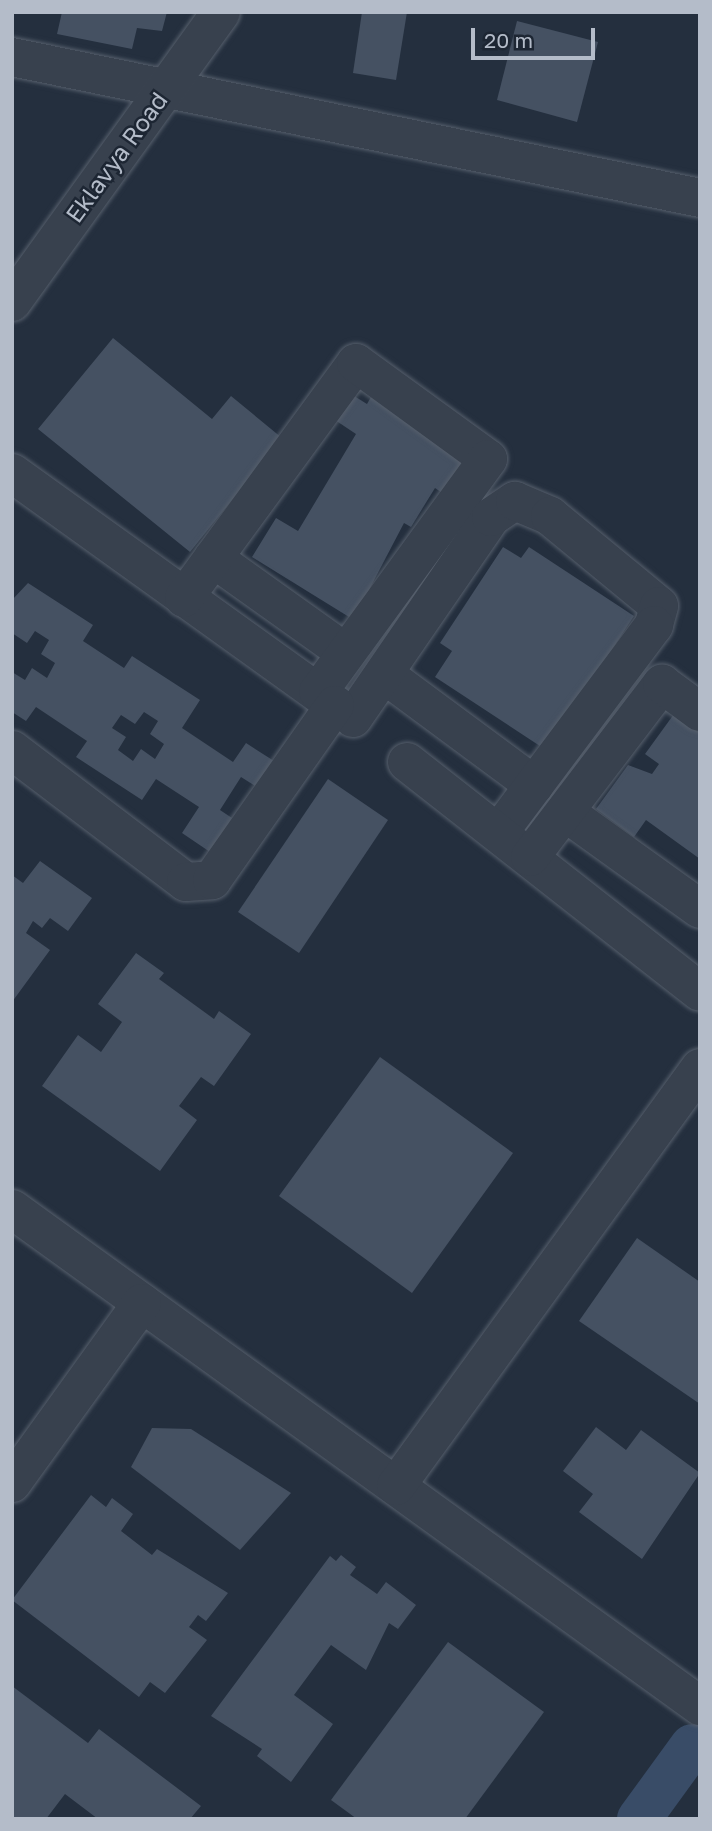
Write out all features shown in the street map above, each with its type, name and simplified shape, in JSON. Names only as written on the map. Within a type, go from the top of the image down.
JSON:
[{"type":"street","name":"Eklavya Road","points":[[12,302],[220,12]]},
{"type":"street","points":[[12,57],[700,198]]},
{"type":"street","points":[[184,598],[356,363],[488,459],[346,653],[345,712]]},
{"type":"street","points":[[12,473],[345,712]]},
{"type":"street","points":[[12,750],[186,882],[212,880],[345,712],[384,674],[491,517],[515,501],[550,516],[659,606],[654,625],[499,832]]},
{"type":"street","points":[[213,558],[346,653]]},
{"type":"street","points":[[384,674],[534,785]]},
{"type":"street","points":[[530,857],[662,684],[700,712]]},
{"type":"street","points":[[407,762],[700,992]]},
{"type":"street","points":[[565,812],[700,909]]},
{"type":"street","points":[[396,1486],[700,1068]]},
{"type":"street","points":[[12,1209],[696,1703]]},
{"type":"street","points":[[12,1483],[142,1303]]},
{"type":"building","points":[[62,12],[167,12],[162,31],[137,28],[132,49],[57,34]]},
{"type":"building","points":[[362,12],[407,12],[396,80],[353,73]]},
{"type":"building","points":[[517,21],[598,42],[577,122],[497,100]]},
{"type":"building","points":[[113,338],[212,419],[231,396],[282,438],[190,552],[38,429]]},
{"type":"building","points":[[375,390],[469,464],[448,497],[435,488],[411,527],[404,523],[370,588],[362,625],[252,557],[276,518],[298,531],[356,434],[335,420],[351,394],[367,404]]},
{"type":"building","points":[[503,547],[521,558],[529,547],[634,616],[546,750],[435,677],[452,651],[440,643]]},
{"type":"building","points":[[28,583],[93,625],[83,641],[124,668],[132,656],[200,700],[182,728],[233,762],[246,743],[274,761],[257,787],[241,777],[220,810],[232,818],[210,852],[182,833],[199,807],[156,779],[142,800],[76,757],[87,741],[36,707],[26,721],[12,712],[12,672],[25,680],[32,668],[47,678],[55,663],[41,654],[49,640],[35,631],[27,643],[12,633],[12,600]],"holes":[[[144,712],[158,721],[150,734],[164,744],[155,759],[141,749],[133,761],[118,750],[126,737],[112,728],[121,715],[135,724]]]},
{"type":"building","points":[[674,714],[700,733],[700,859],[646,820],[634,837],[596,809],[628,765],[652,774],[659,764],[645,754]]},
{"type":"building","points":[[328,779],[388,820],[299,953],[238,912]]},
{"type":"building","points":[[40,861],[92,898],[68,931],[50,918],[42,928],[33,921],[26,933],[50,950],[12,1002],[12,875],[23,883]]},
{"type":"building","points":[[136,953],[164,973],[159,979],[214,1019],[219,1011],[251,1034],[214,1086],[201,1077],[179,1106],[197,1120],[160,1171],[42,1086],[78,1035],[101,1052],[122,1022],[98,1004]]},
{"type":"building","points":[[380,1057],[513,1153],[412,1293],[279,1196]]},
{"type":"building","points":[[637,1238],[700,1282],[700,1404],[579,1321]]},
{"type":"building","points":[[596,1427],[626,1450],[641,1430],[700,1473],[642,1559],[579,1512],[593,1494],[563,1471]]},
{"type":"building","points":[[152,1428],[191,1429],[291,1493],[240,1550],[131,1467]]},
{"type":"building","points":[[91,1495],[106,1507],[112,1498],[133,1514],[121,1531],[152,1555],[157,1549],[228,1593],[206,1621],[198,1615],[189,1627],[207,1640],[165,1693],[150,1682],[139,1697],[12,1600]]},
{"type":"building","points":[[341,1555],[356,1567],[350,1575],[377,1594],[386,1582],[416,1605],[398,1629],[389,1623],[366,1670],[331,1645],[294,1695],[333,1724],[291,1782],[257,1756],[262,1749],[211,1716],[330,1556],[336,1561]]},
{"type":"building","points":[[448,1642],[544,1712],[465,1819],[357,1819],[331,1800]]},
{"type":"building","points":[[12,1686],[88,1743],[99,1729],[201,1806],[190,1819],[98,1819],[65,1794],[46,1819],[12,1819]]},
{"type":"waterway","points":[[692,1746],[700,1736]]},
{"type":"waterway","points":[[639,1819],[692,1746]]}]
